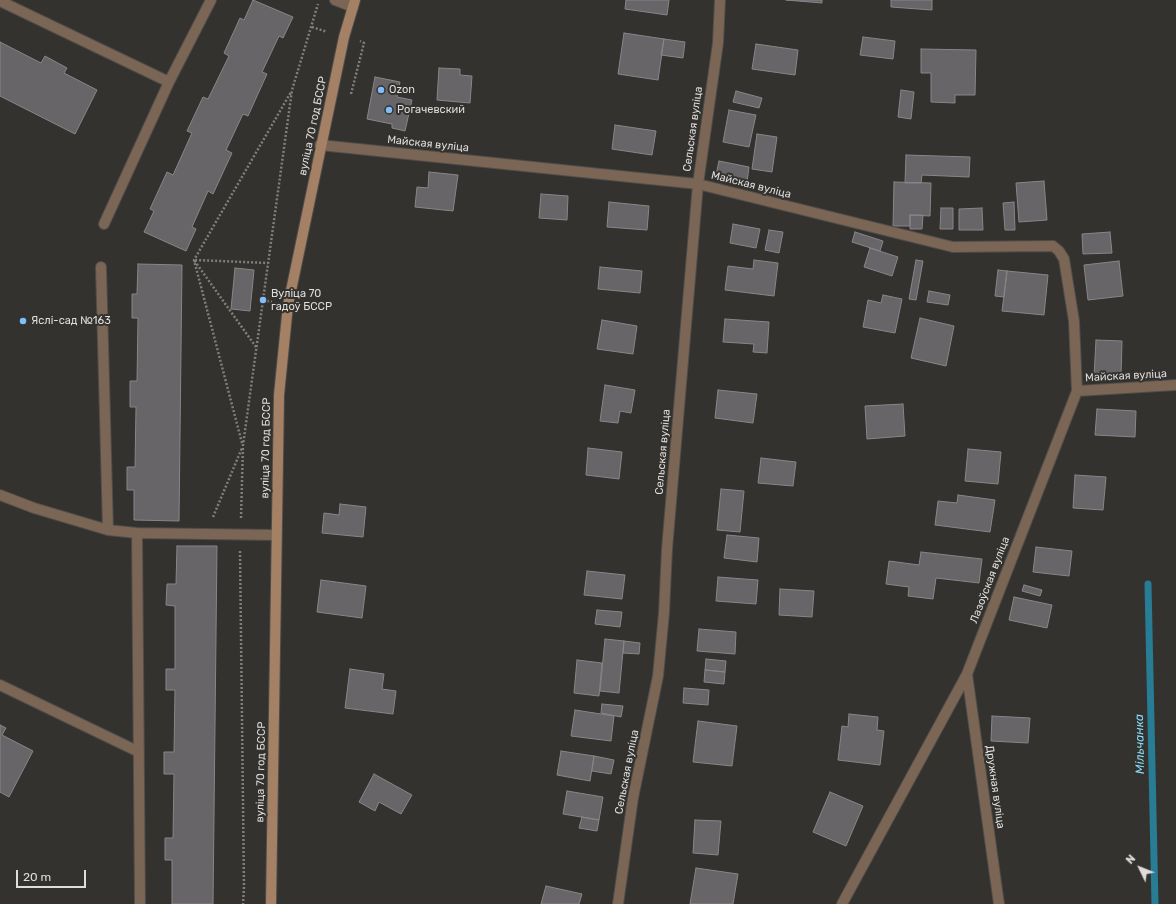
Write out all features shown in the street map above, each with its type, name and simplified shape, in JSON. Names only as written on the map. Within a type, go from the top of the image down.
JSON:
[{"type":"street","points":[[104,224],[169,82],[210,0]]},
{"type":"street","points":[[335,0],[354,3]]},
{"type":"street","name":"Сельская вуліца","points":[[618,904],[633,798],[658,676],[664,613],[667,549],[698,184],[718,43],[720,0]]},
{"type":"street","points":[[0,1],[169,82]]},
{"type":"street","name":"вуліца 70 год БССР","points":[[271,904],[278,395],[288,312],[320,146],[344,37],[354,3]]},
{"type":"street","name":"Майская вуліца","points":[[320,146],[698,184],[953,247],[1053,246]]},
{"type":"street","name":"Лазоўская вуліца","points":[[842,904],[966,674],[1077,391],[1074,321],[1069,286],[1064,259],[1059,250],[1053,246]]},
{"type":"street","points":[[101,267],[108,530]]},
{"type":"street","name":"Майская вуліца","points":[[1077,391],[1176,385]]},
{"type":"street","points":[[0,495],[34,508],[108,530],[137,533],[276,535]]},
{"type":"street","points":[[137,533],[140,904]]},
{"type":"street","name":"Дружная вуліца","points":[[966,674],[999,904]]},
{"type":"street","points":[[0,685],[139,752]]},
{"type":"path","points":[[243,904],[240,535],[243,445],[292,90],[312,28],[318,0]]},
{"type":"path","points":[[312,28],[327,32]]},
{"type":"path","points":[[206,534],[243,445],[194,260],[292,90]]},
{"type":"path","points":[[194,260],[268,264]]},
{"type":"path","points":[[194,260],[257,347]]},
{"type":"building","points":[[253,0],[293,17],[283,38],[279,36],[262,72],[267,74],[248,116],[243,114],[226,150],[232,153],[213,194],[208,191],[192,227],[196,229],[186,251],[144,232],[154,211],[150,209],[167,172],[173,175],[192,133],[187,131],[203,97],[208,99],[229,56],[224,53],[240,18],[244,20]]},
{"type":"building","points":[[626,0],[669,0],[667,15],[625,9]]},
{"type":"building","points":[[786,0],[822,0],[822,3]]},
{"type":"building","points":[[891,0],[932,0],[932,10],[891,7]]},
{"type":"building","points":[[624,33],[664,39],[658,80],[618,74]]},
{"type":"building","points":[[863,37],[895,41],[893,59],[860,55]]},
{"type":"building","points":[[664,39],[685,42],[683,58],[661,55]]},
{"type":"building","points":[[0,42],[41,63],[45,56],[67,68],[64,73],[97,90],[75,134],[0,96]]},
{"type":"building","points":[[756,44],[798,50],[795,75],[752,69]]},
{"type":"building","points":[[921,49],[976,50],[975,95],[955,95],[955,103],[931,102],[931,73],[921,73]]},
{"type":"building","points":[[439,68],[460,69],[460,75],[472,76],[470,103],[437,100]]},
{"type":"building","name":"Рогачевский","points":[[375,77],[400,82],[397,97],[412,100],[405,131],[392,128],[392,124],[367,119]]},
{"type":"building","points":[[901,90],[914,92],[911,119],[898,117]]},
{"type":"building","points":[[736,91],[762,98],[759,108],[733,102]]},
{"type":"building","points":[[729,110],[756,115],[749,147],[723,142]]},
{"type":"building","points":[[615,125],[656,131],[652,155],[612,149]]},
{"type":"building","points":[[757,134],[777,137],[772,172],[752,169]]},
{"type":"building","points":[[906,155],[970,157],[969,177],[922,175],[921,183],[905,183]]},
{"type":"building","points":[[719,161],[749,167],[747,182],[716,175]]},
{"type":"building","points":[[429,172],[458,175],[453,211],[415,207],[417,187],[428,188]]},
{"type":"building","points":[[1044,181],[1047,220],[1019,222],[1016,183]]},
{"type":"building","points":[[894,182],[931,183],[930,216],[910,215],[910,226],[893,226]]},
{"type":"building","points":[[541,194],[568,196],[567,220],[539,218]]},
{"type":"building","points":[[609,202],[649,206],[647,230],[607,227]]},
{"type":"building","points":[[1014,202],[1015,230],[1005,230],[1003,203]]},
{"type":"building","points":[[941,208],[953,208],[953,229],[940,229]]},
{"type":"building","points":[[982,208],[983,230],[959,230],[959,209]]},
{"type":"building","points":[[910,215],[923,215],[922,229],[910,229]]},
{"type":"building","points":[[733,224],[760,229],[756,248],[730,243]]},
{"type":"building","points":[[769,230],[783,232],[779,253],[765,250]]},
{"type":"building","points":[[855,232],[883,241],[880,251],[852,242]]},
{"type":"building","points":[[1110,232],[1112,253],[1083,254],[1082,234]]},
{"type":"building","points":[[870,248],[898,257],[892,276],[864,267]]},
{"type":"building","points":[[754,260],[778,263],[774,296],[725,290],[728,266],[753,269]]},
{"type":"building","points":[[916,260],[923,261],[916,300],[909,299]]},
{"type":"building","points":[[1119,261],[1123,296],[1088,300],[1084,265]]},
{"type":"building","points":[[138,264],[182,265],[179,521],[134,520],[134,490],[127,490],[127,467],[135,467],[136,407],[130,407],[130,381],[137,381],[138,318],[132,318],[132,294],[137,294]]},
{"type":"building","points":[[600,267],[642,271],[640,293],[598,289]]},
{"type":"building","points":[[235,268],[254,270],[250,311],[231,309]]},
{"type":"building","points":[[998,270],[1007,271],[1004,297],[995,296]]},
{"type":"building","points":[[1007,271],[1048,275],[1044,315],[1002,311]]},
{"type":"building","points":[[929,291],[950,295],[948,305],[927,302]]},
{"type":"building","points":[[883,295],[902,299],[895,333],[863,327],[868,300],[881,303]]},
{"type":"building","points":[[920,318],[954,326],[946,366],[911,358]]},
{"type":"building","points":[[725,319],[769,322],[767,353],[753,352],[754,344],[723,342]]},
{"type":"building","points":[[602,320],[637,326],[633,354],[597,349]]},
{"type":"building","points":[[1096,340],[1122,341],[1121,376],[1094,376]]},
{"type":"building","points":[[605,385],[635,390],[631,413],[620,411],[618,423],[600,421]]},
{"type":"building","points":[[718,390],[757,394],[753,423],[715,418]]},
{"type":"building","points":[[903,404],[905,436],[867,439],[865,406]]},
{"type":"building","points":[[1097,409],[1136,411],[1135,437],[1095,435]]},
{"type":"building","points":[[588,448],[622,452],[619,479],[586,475]]},
{"type":"building","points":[[968,449],[1001,452],[998,484],[965,481]]},
{"type":"building","points":[[761,458],[796,462],[793,486],[758,483]]},
{"type":"building","points":[[1075,475],[1106,477],[1103,510],[1073,508]]},
{"type":"building","points":[[721,489],[744,491],[740,532],[717,530]]},
{"type":"building","points":[[958,495],[995,500],[990,532],[935,525],[938,501],[957,503]]},
{"type":"building","points":[[340,504],[366,507],[363,537],[322,533],[324,513],[339,515]]},
{"type":"building","points":[[727,535],[759,538],[757,562],[724,558]]},
{"type":"building","points":[[177,546],[217,546],[213,904],[172,904],[172,860],[165,860],[165,838],[173,838],[174,774],[164,774],[164,752],[174,752],[175,690],[166,690],[166,669],[175,669],[175,606],[166,605],[167,584],[176,584]]},
{"type":"building","points":[[1036,547],[1072,551],[1069,576],[1033,572]]},
{"type":"building","points":[[921,552],[982,559],[979,583],[936,578],[933,599],[908,596],[909,587],[886,584],[889,561],[919,565]]},
{"type":"building","points":[[587,571],[625,575],[622,599],[584,595]]},
{"type":"building","points":[[718,577],[758,580],[756,604],[716,601]]},
{"type":"building","points":[[321,580],[366,586],[362,618],[317,612]]},
{"type":"building","points":[[1024,585],[1042,590],[1040,596],[1022,591]]},
{"type":"building","points":[[780,589],[814,591],[812,617],[779,615]]},
{"type":"building","points":[[1014,597],[1052,605],[1047,628],[1009,620]]},
{"type":"building","points":[[597,610],[622,612],[620,627],[595,624]]},
{"type":"building","points":[[699,629],[736,632],[735,654],[697,651]]},
{"type":"building","points":[[605,639],[624,641],[619,693],[600,691]]},
{"type":"building","points":[[624,641],[640,643],[639,654],[623,653]]},
{"type":"building","points":[[706,659],[726,661],[725,672],[705,670]]},
{"type":"building","points":[[577,660],[602,663],[599,696],[574,693]]},
{"type":"building","points":[[350,669],[384,674],[382,689],[396,691],[393,714],[345,708]]},
{"type":"building","points":[[705,670],[725,672],[724,684],[704,682]]},
{"type":"building","points":[[684,688],[709,690],[708,705],[683,703]]},
{"type":"building","points":[[602,704],[623,706],[621,717],[601,713]]},
{"type":"building","points":[[575,710],[614,716],[611,741],[571,736]]},
{"type":"building","points":[[849,714],[878,717],[877,730],[884,731],[880,765],[838,760],[842,726],[848,727]]},
{"type":"building","points":[[992,716],[1030,718],[1028,743],[991,741]]},
{"type":"building","points":[[698,721],[737,726],[732,766],[693,762]]},
{"type":"building","points":[[0,725],[6,728],[2,735],[33,751],[9,797],[0,792]]},
{"type":"building","points":[[561,751],[594,756],[590,781],[557,775]]},
{"type":"building","points":[[594,756],[614,760],[611,774],[592,771]]},
{"type":"building","points":[[374,774],[412,795],[401,814],[379,802],[375,811],[359,802]]},
{"type":"building","points":[[567,791],[603,797],[599,820],[563,814]]},
{"type":"building","points":[[830,792],[863,806],[846,846],[813,832]]},
{"type":"building","points":[[582,817],[599,820],[597,831],[579,828]]},
{"type":"building","points":[[695,820],[721,821],[718,855],[693,853]]},
{"type":"building","points":[[696,868],[738,874],[733,904],[690,904]]},
{"type":"building","points":[[546,886],[582,894],[579,904],[541,904]]},
{"type":"waterway","name":"Мільчанка","points":[[1148,584],[1155,904]]},
{"type":"place","name":"Ozon","points":[[381,90]]},
{"type":"place","name":"Рогачевский","points":[[389,110]]},
{"type":"place","name":"Вуліца 70 гадоў БССР","points":[[263,300]]},
{"type":"place","name":"Яслі-сад №163","points":[[23,321]]}]
